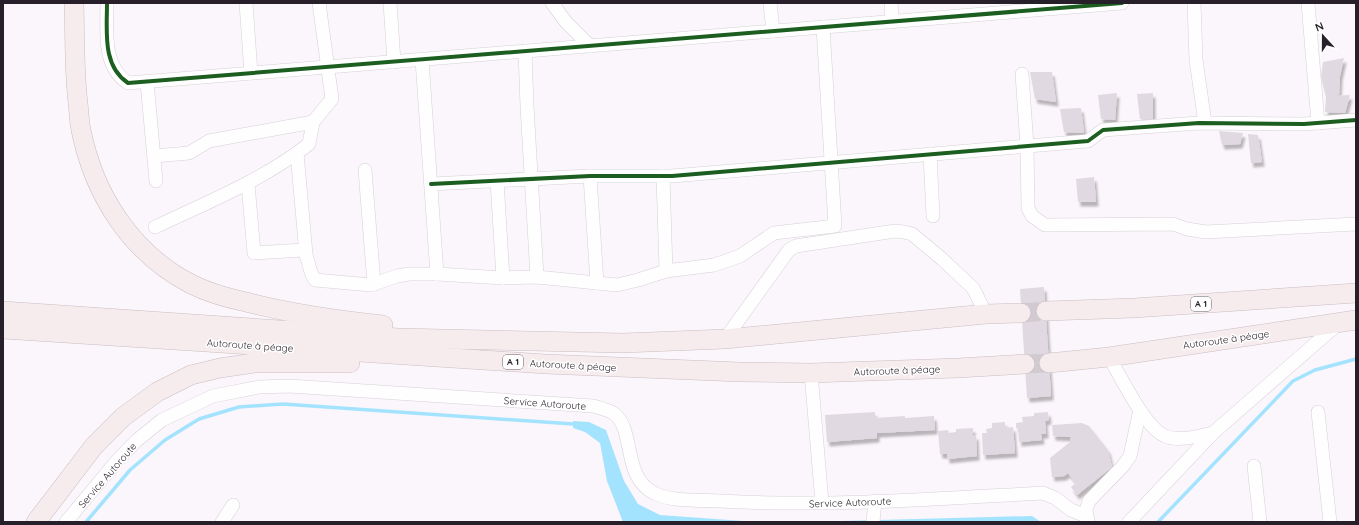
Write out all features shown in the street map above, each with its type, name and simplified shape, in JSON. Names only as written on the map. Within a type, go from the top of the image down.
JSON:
[{"type":"highway","points":[[74,3],[76,83],[80,129],[90,166],[102,193],[121,224],[145,251],[171,272],[218,295],[268,308],[308,316],[528,341]]},
{"type":"highway","name":"A 1","points":[[1046,311],[1134,308],[1356,293]]},
{"type":"highway","name":"A 1","points":[[3,311],[398,338],[623,344],[725,339],[986,314],[1021,313]]},
{"type":"highway","name":"Autoroute à péage","points":[[1049,363],[1110,357],[1347,321]]},
{"type":"highway","name":"Autoroute à péage","points":[[3,329],[546,364],[740,372],[811,373],[1025,364]]},
{"type":"highway","points":[[36,522],[94,446],[123,417],[157,392],[191,375],[220,368],[254,363],[546,364]]},
{"type":"street","points":[[107,3],[108,53],[113,68],[119,77],[128,83],[892,22],[1080,5],[1122,3]]},
{"type":"street","points":[[246,3],[251,73]]},
{"type":"street","points":[[155,227],[248,184],[298,153],[309,144],[313,122],[332,99],[319,3]]},
{"type":"street","points":[[390,3],[394,62]]},
{"type":"street","points":[[552,3],[566,22],[590,46]]},
{"type":"street","points":[[770,3],[773,31]]},
{"type":"street","points":[[891,3],[892,22]]},
{"type":"street","points":[[1194,3],[1196,60],[1205,123]]},
{"type":"street","points":[[1308,3],[1318,123]]},
{"type":"street","points":[[298,153],[306,254],[311,276],[315,280],[371,285],[397,276],[409,274],[438,274],[503,278],[537,277],[617,285],[666,271],[714,265],[740,256],[774,233],[835,226],[823,27]]},
{"type":"street","points":[[525,51],[537,277]]},
{"type":"street","points":[[422,60],[438,274]]},
{"type":"street","points":[[1022,74],[1027,146],[1028,208],[1032,216],[1046,225],[1173,224],[1187,229],[1206,232],[1356,224]]},
{"type":"street","points":[[147,82],[156,181]]},
{"type":"street","points":[[431,184],[590,176],[663,176],[1088,141],[1103,130],[1205,123],[1318,123],[1356,120]]},
{"type":"street","points":[[154,156],[189,154],[209,141],[313,122]]},
{"type":"street","points":[[930,154],[932,216]]},
{"type":"street","points":[[365,170],[374,284]]},
{"type":"street","points":[[590,176],[597,283]]},
{"type":"street","points":[[663,176],[666,271]]},
{"type":"street","points":[[497,181],[503,278]]},
{"type":"street","points":[[248,184],[254,253],[303,250],[306,254]]},
{"type":"street","points":[[725,339],[789,250],[796,246],[895,231],[912,234],[942,259],[973,288],[986,314]]},
{"type":"street","points":[[1130,522],[1213,433],[1347,321]]},
{"type":"street","points":[[1110,357],[1140,410],[1156,432],[1166,437],[1185,438],[1213,433]]},
{"type":"street","points":[[811,373],[822,503]]},
{"type":"street","name":"Service Autoroute","points":[[66,522],[116,462],[136,441],[162,420],[213,396],[259,387],[289,386],[594,406],[613,413],[620,420],[636,475],[640,482],[646,489],[665,498],[757,503],[822,503],[1043,494],[1055,498],[1071,510],[1087,519]]},
{"type":"street","points":[[1087,519],[1086,510],[1089,501],[1123,466],[1130,456],[1140,410]]},
{"type":"street","points":[[1318,412],[1330,522]]},
{"type":"street","points":[[1254,466],[1260,522]]},
{"type":"street","points":[[873,519],[875,502]]},
{"type":"street","points":[[222,522],[233,505]]},
{"type":"water","points":[[573,421],[589,422],[606,430],[624,481],[638,504],[660,515],[757,522],[623,522],[607,481],[600,443],[585,432],[573,428]]},
{"type":"water","points":[[1032,516],[1041,522],[803,522]]},
{"type":"building","points":[[1344,58],[1340,76],[1339,95],[1332,96],[1350,95],[1345,113],[1325,112],[1326,97],[1321,77],[1323,62]]},
{"type":"building","points":[[1030,72],[1052,72],[1056,102],[1035,99]]},
{"type":"building","points":[[1117,93],[1115,120],[1101,119],[1098,95]]},
{"type":"building","points":[[1153,93],[1153,120],[1140,119],[1137,94]]},
{"type":"building","points":[[1081,108],[1084,133],[1064,132],[1060,109]]},
{"type":"building","points":[[1219,131],[1243,133],[1240,144],[1222,145]]},
{"type":"building","points":[[1248,134],[1258,135],[1262,162],[1251,163]]},
{"type":"building","points":[[1094,177],[1096,202],[1078,202],[1076,179]]},
{"type":"building","points":[[1044,287],[1051,396],[1027,398],[1020,289]]},
{"type":"building","points":[[875,412],[875,418],[934,416],[935,430],[877,433],[877,438],[827,442],[825,415]]},
{"type":"building","points":[[1048,412],[1049,420],[1045,421],[1046,434],[1041,434],[1042,440],[1019,442],[1016,423],[1023,422],[1022,417],[1034,416],[1034,413]]},
{"type":"building","points":[[1005,422],[1005,428],[1013,427],[1015,453],[983,455],[982,433],[987,433],[986,429],[992,428],[992,423]]},
{"type":"building","points":[[1082,423],[1089,426],[1108,450],[1112,467],[1077,495],[1071,487],[1076,483],[1068,473],[1064,476],[1052,477],[1050,458],[1070,442],[1071,437],[1053,436],[1052,425]]},
{"type":"building","points":[[973,428],[973,436],[976,435],[977,456],[947,459],[947,454],[940,454],[938,431],[948,430],[949,433],[956,432],[956,429]]},
{"type":"waterway","points":[[1158,522],[1293,381],[1315,370],[1356,359]]},
{"type":"waterway","points":[[86,522],[130,470],[165,440],[199,419],[239,407],[283,404],[573,424]]},
{"type":"tunnel","points":[[1021,313],[1046,311]]},
{"type":"tunnel","points":[[1025,364],[1049,363]]},
{"type":"cycle path","points":[[107,3],[107,36],[110,58],[120,76],[128,83],[1122,3]]},
{"type":"cycle path","points":[[431,184],[590,176],[672,176],[1088,141],[1103,130],[1199,123],[1304,124],[1356,120]]}]
